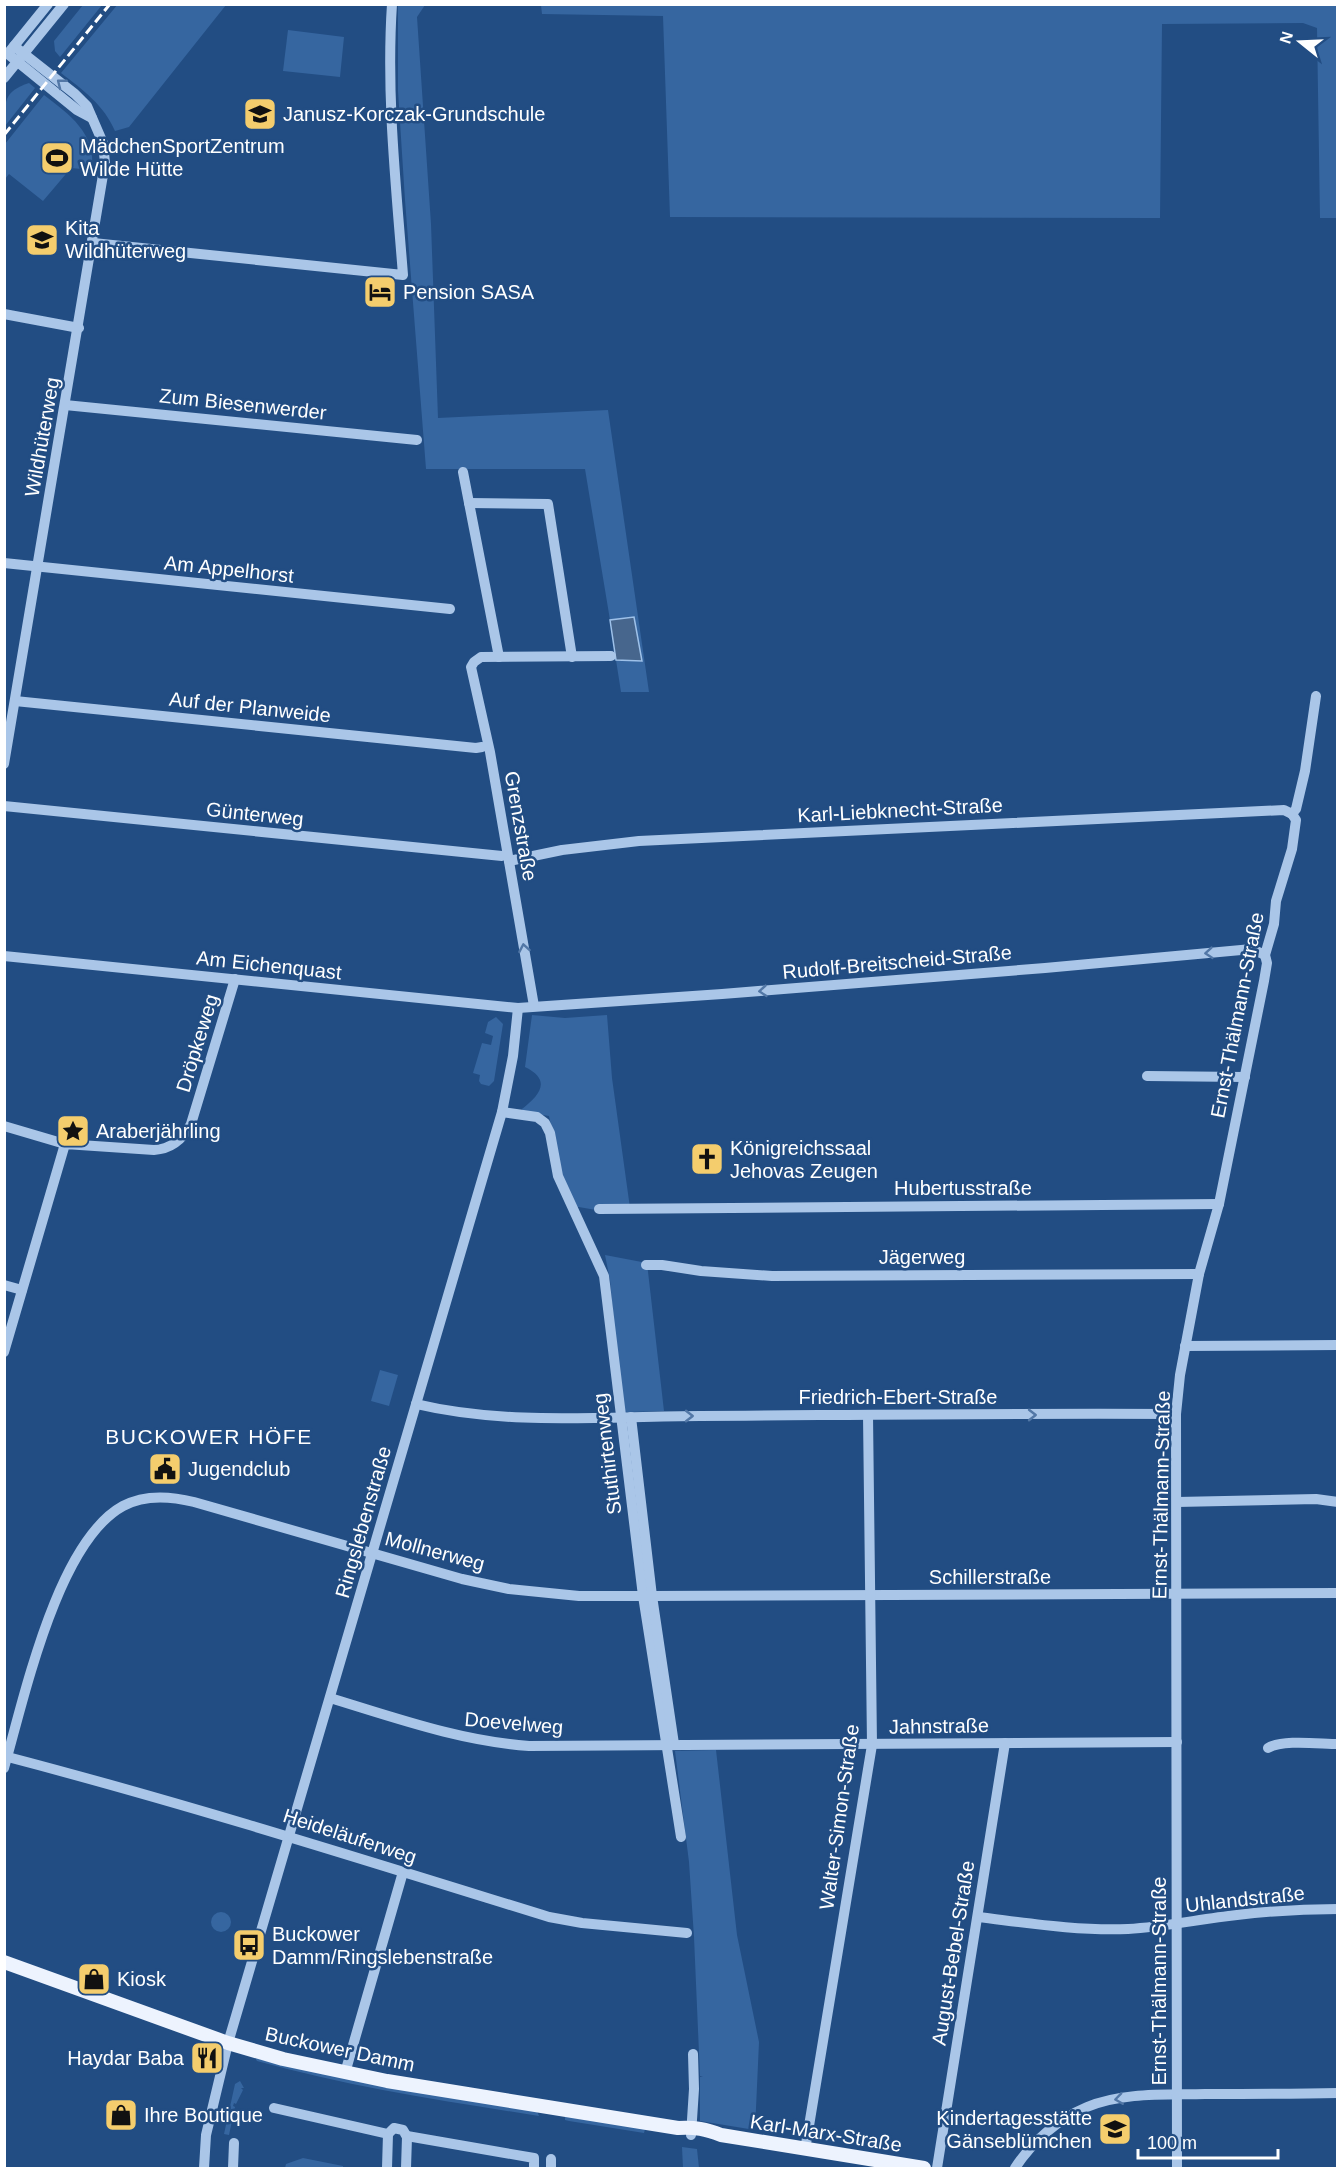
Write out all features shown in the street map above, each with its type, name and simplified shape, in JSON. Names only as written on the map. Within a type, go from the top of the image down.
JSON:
[{"type":"main road","name":"Buckower Damm","points":[[4,1962],[228,2043],[283,2059],[345,2073],[692,2131]]},
{"type":"main road","name":"Karl-Marx-Straße","points":[[692,2131],[707,2138],[721,2135],[924,2169]]},
{"type":"street","points":[[9,53],[48,4]]},
{"type":"street","points":[[4,78],[64,4]]},
{"type":"street","points":[[93,243],[403,275],[390,61],[392,4]]},
{"type":"street","name":"Wildhüterweg","points":[[4,764],[105,177],[103,143],[87,106],[21,58],[9,53]]},
{"type":"street","points":[[4,314],[79,328]]},
{"type":"street","name":"Zum Biesenwerder","points":[[65,405],[417,440]]},
{"type":"street","points":[[463,472],[499,657],[610,656]]},
{"type":"street","points":[[469,503],[548,504],[572,657]]},
{"type":"street","name":"Am Appelhorst","points":[[4,563],[450,609]]},
{"type":"street","name":"Grenzstraße","points":[[499,657],[481,657],[474,662],[472,673],[490,752],[505,858],[532,1006]]},
{"type":"street","name":"Ernst-Thälmann-Straße","points":[[1177,2169],[1176,1414],[1185,1346],[1199,1274],[1219,1204],[1267,963],[1265,955],[1274,924],[1276,901],[1292,849],[1296,820],[1292,814],[1296,809],[1305,771],[1316,696]]},
{"type":"street","name":"Auf der Planweide","points":[[15,701],[482,747]]},
{"type":"street","name":"Günterweg","points":[[4,806],[505,858]]},
{"type":"street","name":"Karl-Liebknecht-Straße","points":[[505,858],[639,841],[1253,811],[1284,810],[1292,814]]},
{"type":"street","name":"Rudolf-Breitscheid-Straße","points":[[532,1006],[734,993],[1252,949],[1265,955]]},
{"type":"street","name":"Am Eichenquast","points":[[4,956],[518,1008],[532,1006]]},
{"type":"street","name":"Dröpkeweg","points":[[4,1126],[66,1144],[154,1150],[168,1147],[184,1136],[191,1124],[235,979]]},
{"type":"street","name":"Ringslebenstraße","points":[[204,2169],[208,2124],[228,2043],[502,1112],[513,1056],[518,1008]]},
{"type":"street","points":[[1147,1076],[1236,1075],[1245,1077]]},
{"type":"street","name":"Stuthirtenweg","points":[[502,1112],[537,1118],[545,1123],[550,1133],[558,1176],[604,1276],[626,1418],[647,1596],[670,1745],[681,1837]]},
{"type":"street","points":[[4,1352],[66,1144]]},
{"type":"street","name":"Hubertusstraße","points":[[599,1209],[1219,1204]]},
{"type":"street","name":"Jägerweg","points":[[646,1265],[772,1276],[1199,1274]]},
{"type":"street","points":[[4,1285],[22,1290]]},
{"type":"street","points":[[1185,1346],[1338,1345]]},
{"type":"street","name":"Friedrich-Ebert-Straße","points":[[416,1404],[478,1414],[626,1418],[1176,1414]]},
{"type":"street","name":"Walter-Simon-Straße","points":[[805,2150],[872,1745],[868,1415]]},
{"type":"street","name":"Mollnerweg","points":[[6,1761],[46,1623],[61,1586],[90,1539],[106,1520],[124,1506],[150,1498],[182,1499],[462,1579],[509,1589],[579,1596],[647,1596]]},
{"type":"street","points":[[1177,1502],[1316,1499],[1338,1502]]},
{"type":"street","name":"Schillerstraße","points":[[647,1596],[1338,1593]]},
{"type":"street","name":"Doevelweg","points":[[330,1698],[444,1733],[478,1741],[529,1746],[670,1745]]},
{"type":"street","name":"Jahnstraße","points":[[670,1745],[1177,1742]]},
{"type":"street","name":"August-Bebel-Straße","points":[[937,2169],[1005,1743]]},
{"type":"street","points":[[1268,1748],[1273,1745],[1296,1743],[1338,1744]]},
{"type":"street","name":"Heideläuferweg","points":[[6,1761],[128,1789],[549,1917],[582,1923],[687,1933]]},
{"type":"street","points":[[345,2073],[403,1872]]},
{"type":"street","name":"Uhlandstraße","points":[[978,1917],[1087,1929],[1125,1929],[1237,1915],[1304,1909],[1338,1909]]},
{"type":"street","points":[[692,2131],[693,2054]]},
{"type":"street","points":[[1016,2169],[1030,2148],[1056,2125],[1086,2107],[1114,2098],[1338,2093]]},
{"type":"street","points":[[274,2108],[388,2134]]},
{"type":"street","points":[[387,2169],[388,2134],[392,2128],[405,2131],[407,2137],[406,2169]]},
{"type":"street","points":[[407,2137],[534,2163]]},
{"type":"street","points":[[233,2169],[234,2143]]},
{"type":"shaded area","points":[[118,4],[226,5],[129,127],[115,131],[99,106],[61,73]]},
{"type":"shaded area","points":[[83,5],[102,5],[60,57],[55,51],[54,41]]},
{"type":"shaded area","points":[[398,5],[425,5],[417,17],[431,224],[438,418],[608,410],[649,692],[621,692],[616,660],[641,660],[634,617],[610,620],[585,469],[426,469],[398,91]]},
{"type":"shaded area","points":[[541,5],[1337,5],[1337,218],[1320,218],[1317,28],[1303,23],[1162,24],[1160,218],[670,217],[663,16],[542,14]]},
{"type":"shaded area","points":[[288,30],[344,37],[340,77],[283,71]]},
{"type":"shaded area","points":[[29,83],[35,88],[5,126],[7,98],[15,90]]},
{"type":"shaded area","name":"MädchenSportZentrum Wilde Hütte","points":[[44,95],[72,118],[85,135],[90,145],[92,170],[71,168],[43,201],[9,174],[5,179],[5,144]]},
{"type":"shaded area","points":[[634,617],[642,661],[616,660],[610,620]]},
{"type":"shaded area","points":[[532,1015],[565,1018],[607,1015],[612,1078],[630,1208],[596,1210],[573,1206],[562,1180],[549,1116],[524,1112],[522,1109],[538,1093],[541,1082],[533,1072],[525,1067]]},
{"type":"shaded area","points":[[496,1017],[503,1024],[494,1081],[489,1086],[481,1084],[480,1075],[473,1073],[482,1043],[491,1045],[493,1036],[485,1033],[488,1022]]},
{"type":"shaded area","points":[[605,1255],[647,1263],[664,1411],[622,1411],[610,1280]]},
{"type":"shaded area","points":[[380,1370],[398,1375],[389,1406],[371,1401]]},
{"type":"shaded area","points":[[716,1750],[737,1935],[759,2042],[755,2130],[700,2121],[700,2077],[703,2077],[700,2076],[689,1862],[675,1751]]},
{"type":"shaded area","points":[[221,1912],[228,1915],[231,1922],[228,1929],[221,1932],[214,1929],[211,1922],[214,1915]]},
{"type":"shaded area","points":[[254,2056],[537,2111],[539,2116],[362,2086],[257,2061]]},
{"type":"shaded area","points":[[240,2081],[244,2088],[241,2088],[243,2090],[233,2106],[235,2107],[229,2135],[224,2134],[235,2084]]},
{"type":"shaded area","points":[[565,2115],[645,2129],[644,2133],[569,2121],[565,2120]]},
{"type":"shaded area","points":[[682,2147],[697,2149],[699,2168],[683,2168]]},
{"type":"shaded area","points":[[303,2158],[343,2166],[343,2168],[285,2168],[286,2164]]},
{"type":"railway","points":[[4,135],[110,4]]},
{"type":"place","name":"Janusz-Korczak-Grundschule","points":[[260,114]]},
{"type":"place","name":"MädchenSportZentrum Wilde Hütte","points":[[57,158]]},
{"type":"place","name":"Kita Wildhüterweg","points":[[42,240]]},
{"type":"place","name":"Pension SASA","points":[[380,292]]},
{"type":"place","name":"Araberjährling","points":[[73,1131]]},
{"type":"place","name":"Königreichssaal Jehovas Zeugen","points":[[707,1159]]},
{"type":"place","name":"Jugendclub","points":[[165,1469]]},
{"type":"place","name":"Buckower Damm/Ringslebenstraße","points":[[249,1945]]},
{"type":"place","name":"Kiosk","points":[[94,1979]]},
{"type":"place","name":"Haydar Baba","points":[[207,2058]]},
{"type":"place","name":"Ihre Boutique","points":[[121,2115]]},
{"type":"place","name":"Kindertagesstätte Gänseblümchen","points":[[1115,2129]]},
{"type":"district","name":"BUCKOWER HÖFE","points":[[209,1436]]}]
